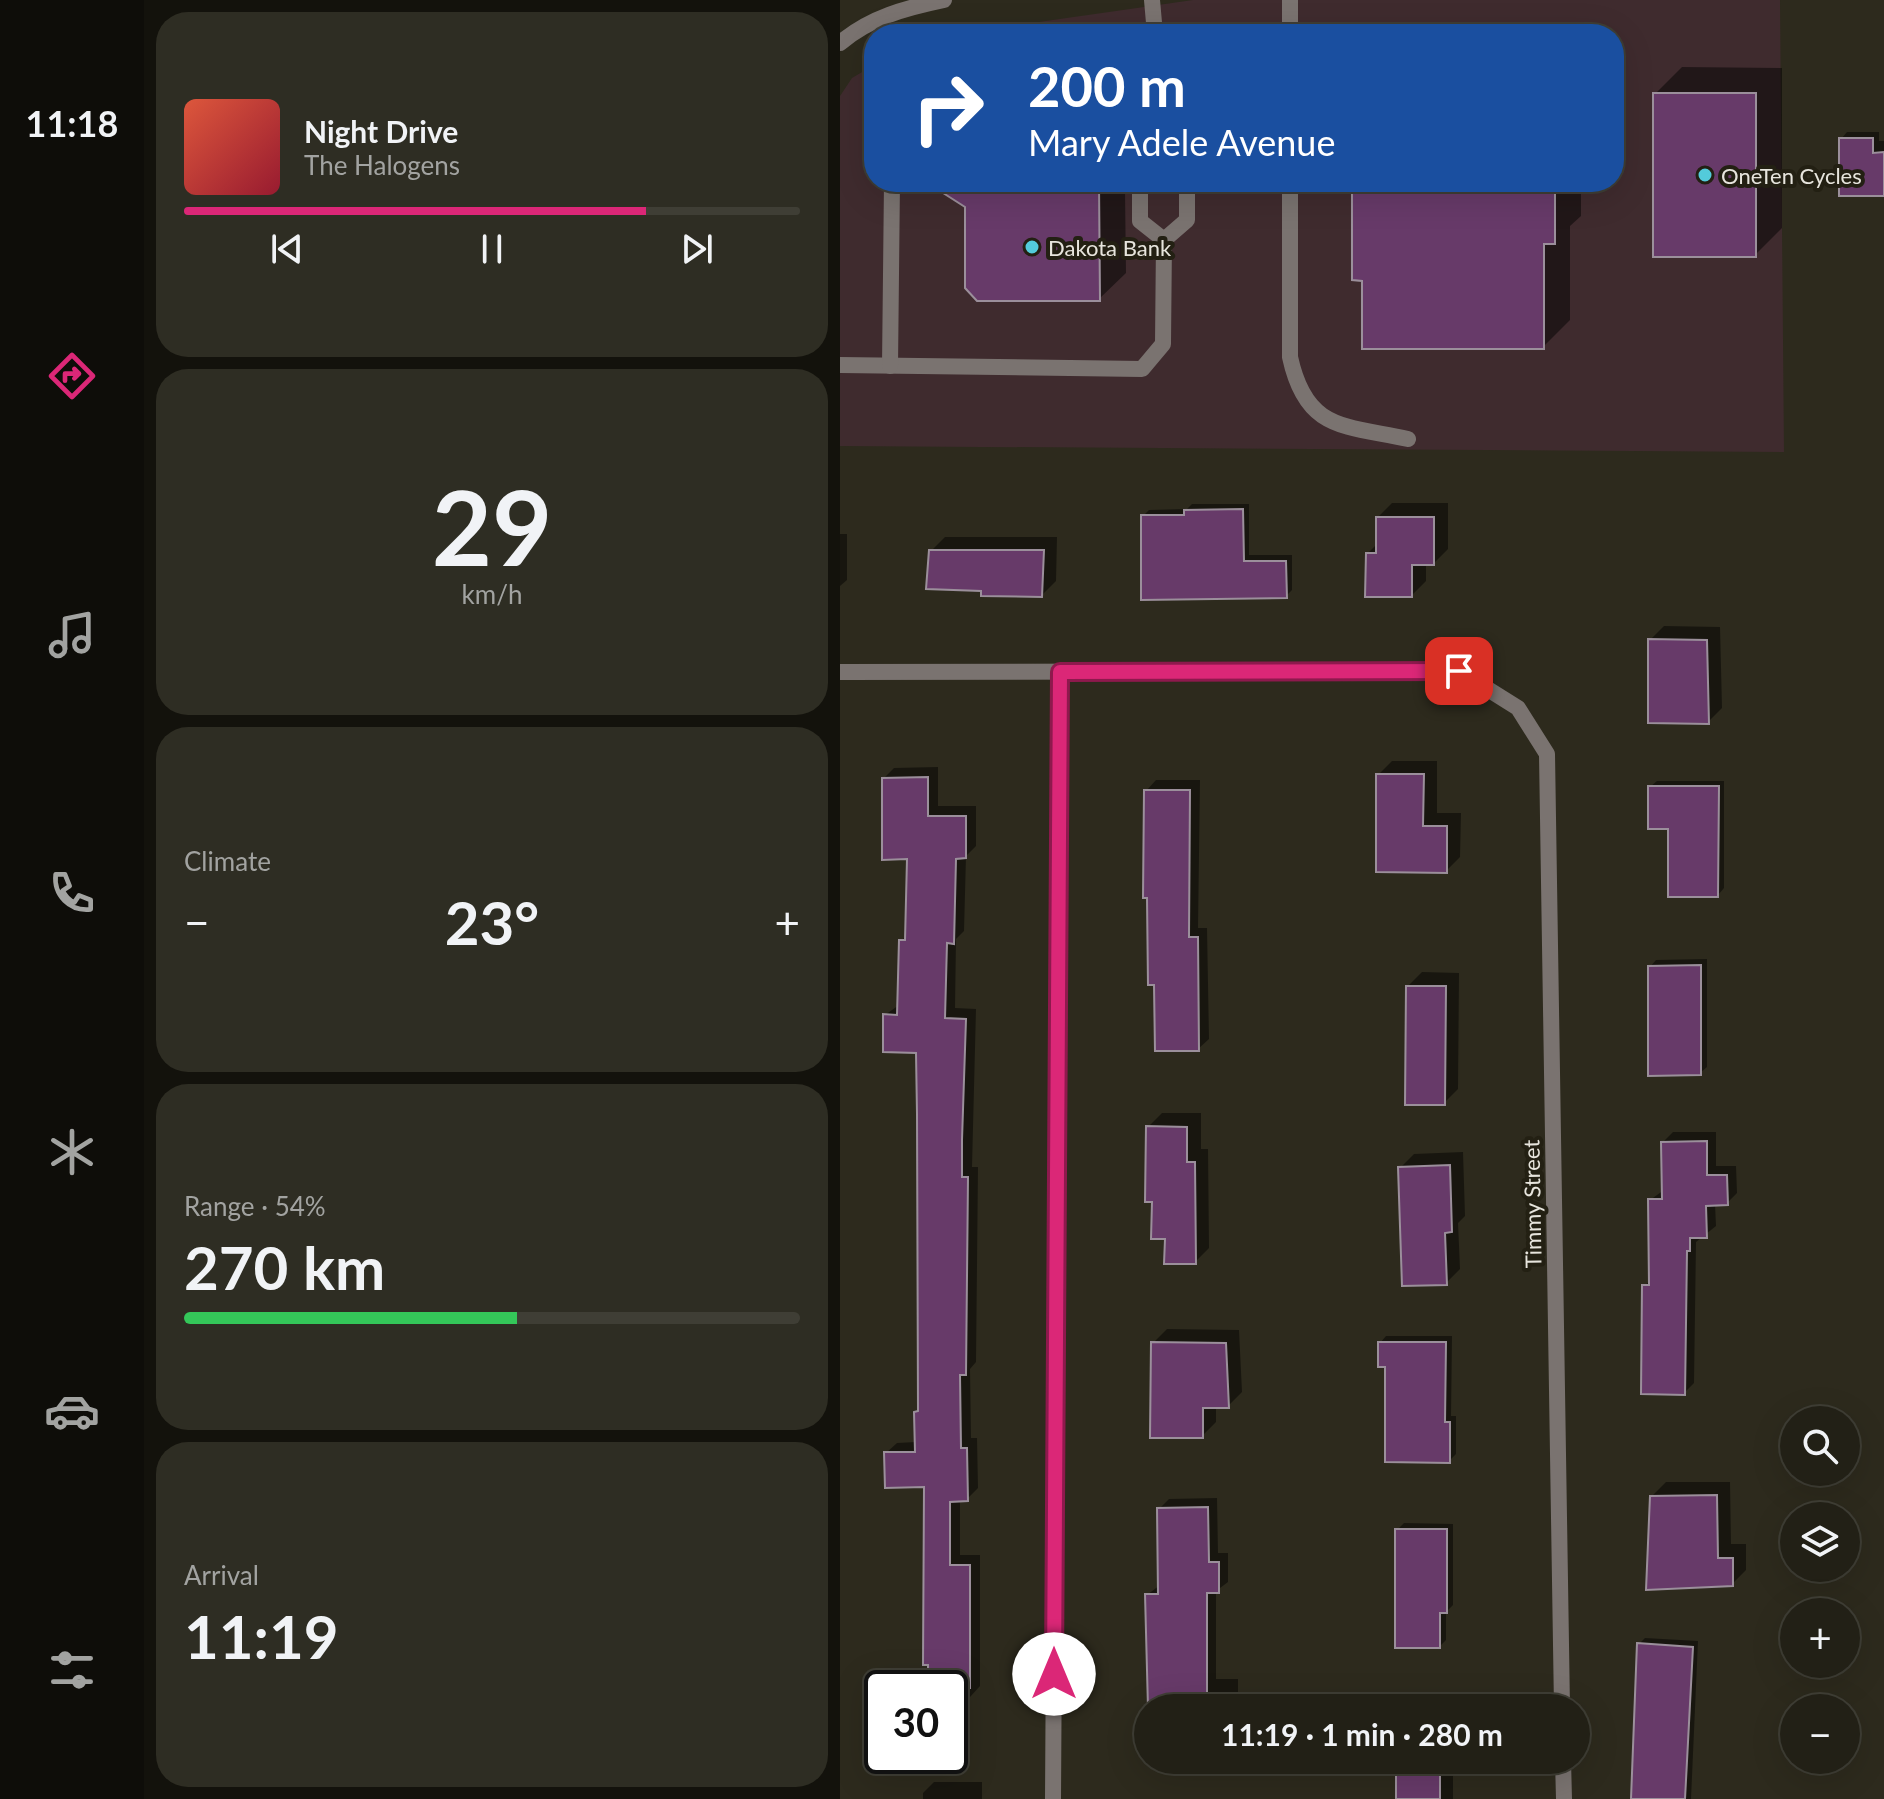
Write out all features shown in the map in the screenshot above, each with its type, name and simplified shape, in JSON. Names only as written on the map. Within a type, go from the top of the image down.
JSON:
[{"type":"street","points":[[869,24],[898,10],[944,0]]},
{"type":"street","points":[[1152,0],[1154,24]]},
{"type":"street","points":[[1290,0],[1290,24]]},
{"type":"street","points":[[840,43],[864,26]]},
{"type":"street","points":[[890,366],[892,192]]},
{"type":"street","points":[[1140,192],[1140,221],[1164,240]]},
{"type":"street","points":[[840,365],[1142,369],[1163,344],[1164,240],[1187,220],[1187,192]]},
{"type":"street","points":[[1290,192],[1290,357],[1296,384],[1311,409],[1328,422],[1408,439]]},
{"type":"street","name":"Timmy Street","points":[[1060,672],[1459,671],[1518,708],[1547,754],[1562,1694]]},
{"type":"street","points":[[840,672],[1060,672],[1053,1799]]},
{"type":"street","points":[[1563,1774],[1564,1799]]},
{"type":"shaded area","points":[[1193,0],[1780,0],[1784,452],[840,446],[840,96],[852,78],[864,71],[864,192],[1624,192],[1624,24],[1025,24]]},
{"type":"building","name":"OneTen Cycles","points":[[1653,93],[1756,93],[1756,257],[1653,257]]},
{"type":"building","points":[[1839,138],[1873,138],[1873,153],[1884,152],[1884,196],[1839,196]]},
{"type":"building","name":"Dakota Bank","points":[[942,192],[1099,192],[1100,301],[977,301],[965,288],[965,207]]},
{"type":"building","points":[[1352,192],[1555,192],[1555,244],[1544,244],[1544,349],[1362,349],[1362,281],[1352,280]]},
{"type":"building","points":[[1243,509],[1244,561],[1286,561],[1287,598],[1141,600],[1141,515],[1184,515],[1184,510]]},
{"type":"building","points":[[1376,517],[1434,517],[1434,565],[1412,565],[1412,597],[1365,597],[1366,553],[1376,553]]},
{"type":"building","points":[[929,550],[1044,550],[1042,597],[981,596],[981,591],[926,589]]},
{"type":"building","points":[[1648,639],[1707,640],[1709,724],[1648,723]]},
{"type":"building","points":[[1376,774],[1424,774],[1423,826],[1447,826],[1447,873],[1376,872]]},
{"type":"building","points":[[928,777],[928,816],[966,816],[966,858],[956,859],[954,944],[947,943],[945,1018],[966,1019],[962,1177],[968,1177],[966,1375],[960,1375],[961,1448],[967,1448],[968,1501],[950,1502],[950,1565],[970,1565],[970,1688],[968,1670],[928,1670],[928,1665],[923,1665],[924,1487],[885,1488],[884,1452],[915,1452],[914,1412],[918,1411],[917,1114],[916,1053],[883,1052],[883,1014],[897,1015],[899,940],[905,940],[907,859],[882,860],[882,778]]},
{"type":"building","points":[[1648,786],[1719,786],[1718,897],[1668,897],[1668,829],[1648,829]]},
{"type":"building","points":[[1144,790],[1190,790],[1189,937],[1198,937],[1199,1051],[1155,1051],[1154,985],[1148,985],[1147,898],[1143,898]]},
{"type":"building","points":[[1701,965],[1701,1075],[1648,1076],[1648,966]]},
{"type":"building","points":[[1406,986],[1446,986],[1445,1105],[1405,1105]]},
{"type":"building","points":[[1146,1126],[1187,1127],[1187,1162],[1195,1162],[1196,1264],[1164,1264],[1165,1239],[1151,1239],[1152,1202],[1145,1202]]},
{"type":"building","points":[[1707,1141],[1707,1175],[1727,1175],[1728,1205],[1706,1206],[1707,1238],[1690,1238],[1690,1251],[1687,1251],[1685,1395],[1641,1394],[1642,1285],[1649,1285],[1648,1199],[1662,1199],[1661,1142]]},
{"type":"building","points":[[1450,1165],[1452,1232],[1445,1233],[1447,1285],[1402,1286],[1398,1167]]},
{"type":"building","points":[[1151,1342],[1226,1343],[1229,1408],[1203,1408],[1203,1438],[1150,1438]]},
{"type":"building","points":[[1378,1342],[1446,1342],[1445,1422],[1450,1422],[1450,1463],[1385,1462],[1385,1367],[1378,1367]]},
{"type":"building","points":[[1717,1495],[1718,1558],[1733,1558],[1733,1586],[1646,1590],[1650,1496]]},
{"type":"building","points":[[1208,1507],[1209,1562],[1219,1562],[1219,1593],[1207,1593],[1207,1694],[1148,1694],[1145,1594],[1158,1594],[1157,1508]]},
{"type":"building","points":[[1395,1529],[1447,1529],[1447,1613],[1440,1613],[1440,1648],[1395,1648]]},
{"type":"building","points":[[1637,1643],[1693,1647],[1685,1799],[1631,1799]]},
{"type":"building","points":[[1396,1774],[1440,1774],[1440,1799],[1396,1799]]},
{"type":"place","name":"OneTen Cycles","points":[[1705,175]]},
{"type":"place","name":"Dakota Bank","points":[[1032,247]]},
{"type":"route","points":[[1054,1674],[1060,672],[1459,671]]}]
